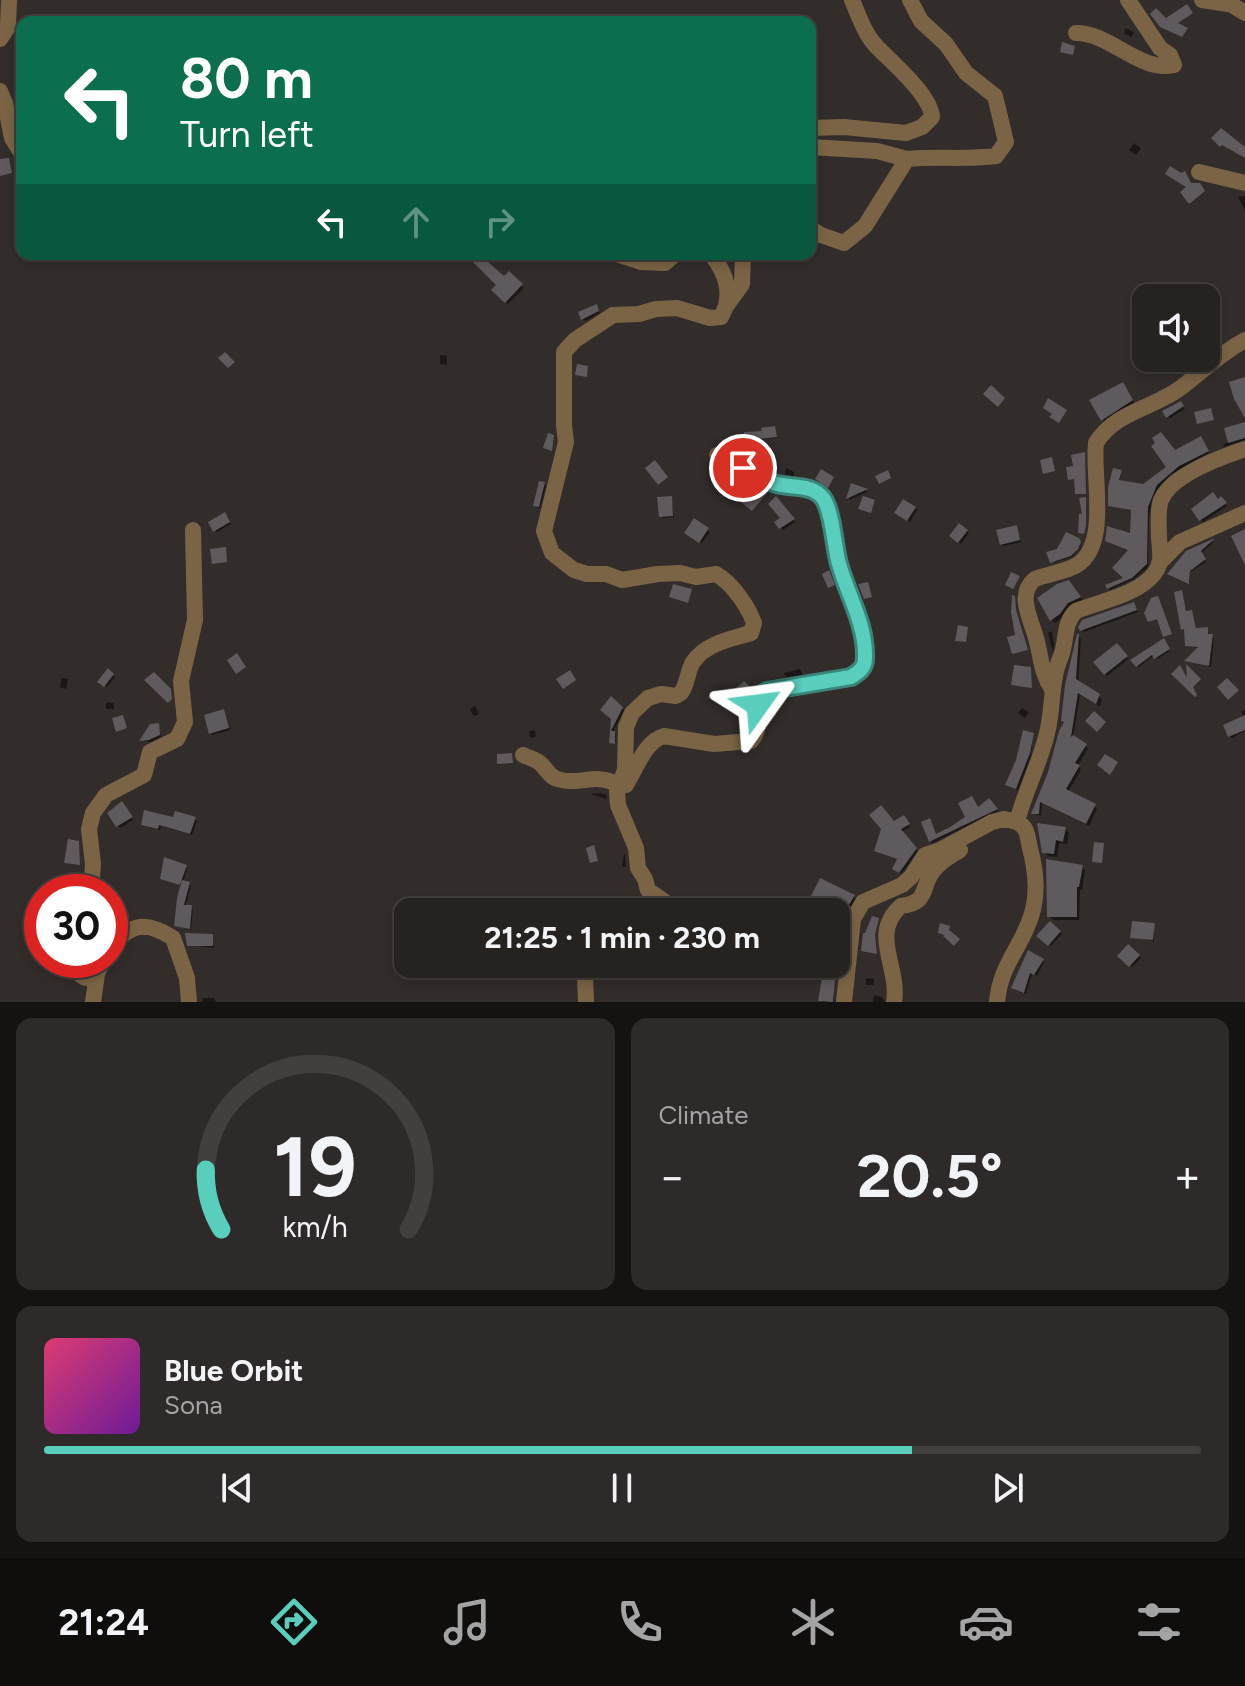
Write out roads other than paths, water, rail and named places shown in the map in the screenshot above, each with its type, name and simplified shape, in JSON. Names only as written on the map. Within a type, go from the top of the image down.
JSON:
[{"type":"street","points":[[0,39],[8,27],[9,0]]},
{"type":"street","points":[[816,128],[844,127],[906,133],[922,127],[932,117],[930,107],[917,89],[868,35],[852,0]]},
{"type":"street","points":[[816,147],[877,151],[907,159],[943,156],[969,160],[996,156],[1006,142],[995,96],[966,73],[946,44],[921,21],[910,0]]},
{"type":"street","points":[[1076,33],[1099,36],[1144,61],[1165,67],[1174,65],[1170,55],[1160,48],[1128,0]]},
{"type":"street","points":[[1202,0],[1226,2],[1245,13]]},
{"type":"street","points":[[0,91],[16,144]]},
{"type":"street","points":[[816,232],[844,243],[865,226],[907,159]]},
{"type":"street","points":[[1199,172],[1245,183]]},
{"type":"street","points":[[635,260],[665,263],[668,260]]},
{"type":"street","points":[[714,260],[726,280],[726,306]]},
{"type":"street","points":[[660,898],[648,890],[638,868],[636,848],[618,805],[619,785],[625,770],[626,727],[632,713],[648,698],[661,694],[679,695],[686,686],[689,670],[696,658],[730,636],[751,633],[754,623],[725,580],[716,574],[696,577],[680,573],[658,574],[626,581],[606,574],[574,570],[552,553],[544,531],[566,442],[563,356],[575,340],[613,315],[677,308],[717,319],[742,284],[743,260]]},
{"type":"street","points":[[1053,691],[1040,666],[1037,641],[1027,613],[1026,595],[1035,579],[1077,565],[1089,552],[1097,530],[1096,443],[1102,433],[1121,417],[1174,393],[1245,340]]},
{"type":"street","points":[[1161,561],[1159,520],[1163,497],[1179,481],[1211,461],[1245,449]]},
{"type":"street","points":[[618,805],[644,754],[656,739],[664,736],[714,744],[751,741],[757,731],[758,701],[762,693],[851,677],[864,664],[862,626],[839,566],[821,496],[804,487],[774,484],[760,479],[732,459],[717,455]]},
{"type":"street","points":[[894,1002],[896,986],[885,939],[891,917],[901,906],[921,898],[930,876],[944,860],[1013,821],[1041,758],[1049,727],[1056,666],[1064,648],[1065,631],[1071,615],[1141,586],[1180,542],[1245,513]]},
{"type":"street","points":[[92,874],[89,829],[96,806],[106,795],[141,778],[147,770],[150,752],[177,739],[183,728],[185,717],[181,681],[195,620],[193,530]]},
{"type":"street","points":[[523,755],[539,762],[557,779],[573,781],[594,777],[619,785]]},
{"type":"street","points":[[844,1002],[850,938],[856,910],[863,902],[907,881],[925,855],[987,824],[1013,821],[1027,831],[1036,866],[1036,896],[1026,930],[1004,971],[997,1002]]},
{"type":"street","points":[[128,931],[141,926],[155,927],[173,938],[187,978],[189,1002]]},
{"type":"street","points":[[93,1002],[98,978]]},
{"type":"street","points":[[585,978],[586,1002]]}]
